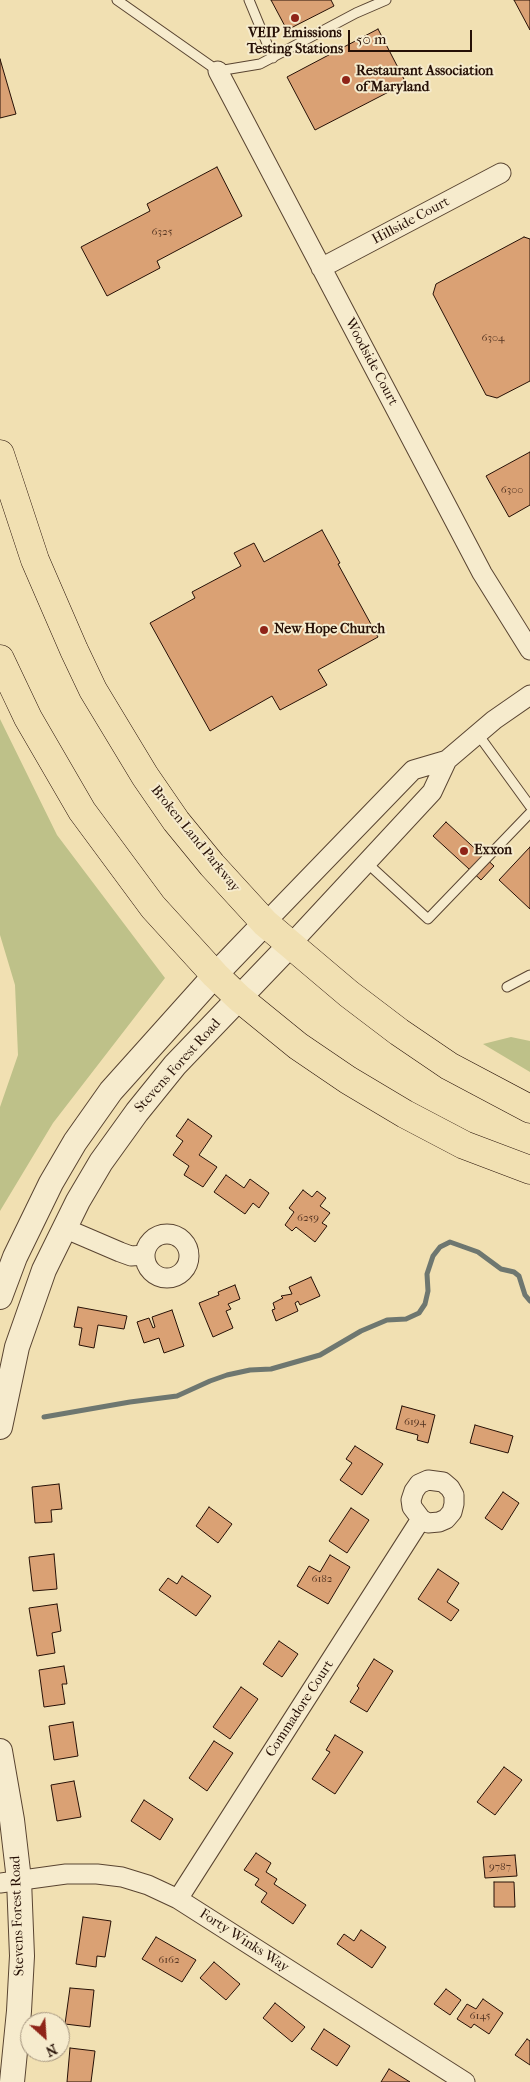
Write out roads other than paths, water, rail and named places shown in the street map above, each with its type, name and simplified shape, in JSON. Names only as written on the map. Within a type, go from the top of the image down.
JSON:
[{"type":"main road","name":"Broken Land Parkway","points":[[0,454],[35,560],[74,650],[110,720],[176,821],[212,865],[266,923],[349,994],[413,1042],[449,1066],[530,1110]]},
{"type":"main road","points":[[0,659],[28,718],[82,811],[153,907],[215,975],[239,998],[298,1046],[348,1080],[464,1145],[530,1170]]},
{"type":"street","name":"Woodside Court","points":[[218,71],[482,573],[530,650]]},
{"type":"street","name":"Hillside Court","points":[[321,268],[501,173]]},
{"type":"street","name":"Stevens Forest Road","points":[[0,1427],[17,1347],[44,1270],[64,1228],[101,1162],[137,1112],[176,1065],[368,863],[432,792],[447,760],[477,733],[530,695]]},
{"type":"street","name":"Stevens Forest Road","points":[[0,1297],[35,1214],[75,1142],[111,1091],[215,975],[413,770],[447,760]]},
{"type":"street","points":[[64,1228],[126,1254],[144,1256]]},
{"type":"street","name":"Commadore Court","points":[[178,1899],[421,1520]]},
{"type":"street","name":"Stevens Forest Road","points":[[0,1751],[12,1820],[10,1881],[22,1956],[12,2082]]},
{"type":"street","name":"Forty Winks Way","points":[[10,1881],[66,1874],[97,1874],[122,1877],[148,1884],[178,1899],[465,2082]]},
{"type":"lane","points":[[117,0],[218,71],[260,64],[356,13],[386,0]]},
{"type":"lane","points":[[249,0],[273,58]]},
{"type":"lane","points":[[477,733],[530,806]]},
{"type":"lane","points":[[368,863],[428,919],[530,813]]},
{"type":"lane","points":[[507,987],[530,975]]},
{"type":"waterway","points":[[44,1417],[177,1396],[227,1375],[250,1370],[271,1369],[320,1355],[361,1331],[387,1320],[406,1319],[419,1313],[425,1304],[428,1291],[427,1274],[433,1256],[440,1247],[450,1242],[478,1252],[501,1269],[514,1272],[519,1276],[525,1295],[530,1301]]},
{"type":"place","name":"VEIP Emissions Testing Stations","points":[[295,18]]},
{"type":"place","name":"Restaurant Association of Maryland","points":[[346,80]]},
{"type":"place","name":"New Hope Church","points":[[264,630]]},
{"type":"place","name":"Exxon","points":[[464,851]]}]
